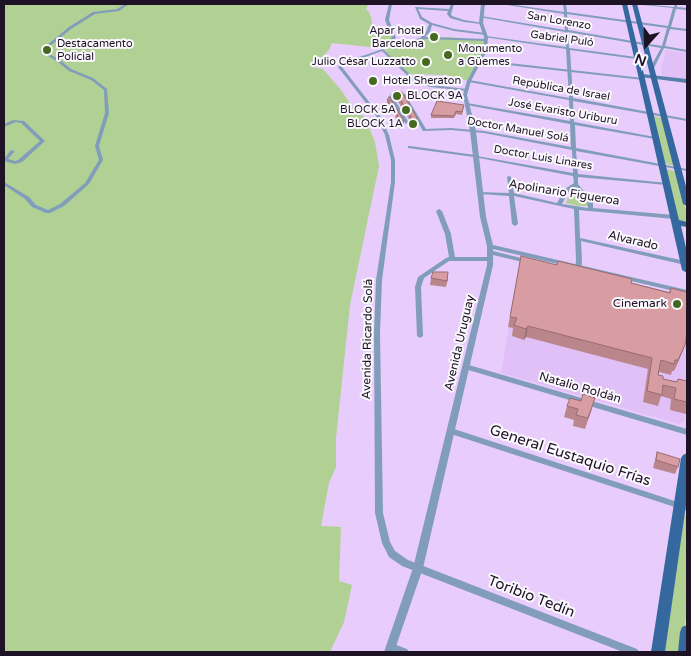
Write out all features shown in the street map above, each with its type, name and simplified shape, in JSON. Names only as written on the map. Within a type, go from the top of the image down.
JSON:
[{"type":"main road","points":[[624,4],[686,267]]},
{"type":"main road","points":[[634,4],[656,79],[687,204]]},
{"type":"main road","points":[[642,78],[687,83]]},
{"type":"main road","points":[[675,219],[687,225]]},
{"type":"main road","points":[[658,652],[684,507],[687,458]]},
{"type":"main road","points":[[685,652],[687,632]]},
{"type":"street","points":[[4,183],[27,198],[34,206],[48,212],[62,205],[87,184],[101,160],[97,146],[107,113],[106,90],[92,79],[70,70],[61,62],[42,51],[70,28],[94,13],[118,10],[127,4]]},
{"type":"street","points":[[383,49],[394,38],[387,20],[390,4]]},
{"type":"street","points":[[452,4],[450,15],[456,19],[481,23]]},
{"type":"street","points":[[483,4],[481,23],[486,37]]},
{"type":"street","points":[[503,4],[687,30]]},
{"type":"street","points":[[565,4],[576,184],[590,202],[591,209]]},
{"type":"street","points":[[642,4],[676,6],[687,10]]},
{"type":"street","points":[[652,68],[663,47],[676,6]]},
{"type":"street","points":[[450,10],[416,8],[421,18],[432,24],[486,37]]},
{"type":"street","name":"San Lorenzo","points":[[481,17],[687,51]]},
{"type":"street","points":[[422,38],[432,24]]},
{"type":"street","points":[[383,49],[422,38],[486,37]]},
{"type":"street","name":"Gabriel Puló","points":[[486,37],[636,58]]},
{"type":"street","name":"Avenida Uruguay","points":[[390,649],[418,568],[466,367],[491,252],[483,217],[466,90],[485,50],[486,37]]},
{"type":"street","points":[[383,49],[416,82],[431,86],[466,90]]},
{"type":"street","name":"Avenida Ricardo Solá","points":[[383,49],[342,64],[340,67],[378,116],[388,135],[393,160],[393,182],[379,280],[377,333],[379,513],[383,534],[389,549],[400,559],[418,568]]},
{"type":"street","points":[[480,59],[642,78]]},
{"type":"street","name":"República de Israel","points":[[469,81],[687,120]]},
{"type":"street","name":"Doctor Manuel Solá","points":[[407,123],[391,97],[393,94],[404,95],[425,130],[473,131],[687,170]]},
{"type":"street","name":"José Evaristo Uriburu","points":[[467,104],[655,138]]},
{"type":"street","points":[[4,126],[15,122],[22,122],[43,141],[20,162],[8,162],[5,159],[13,151]]},
{"type":"street","name":"Doctor Luis Linares","points":[[410,147],[476,156],[575,176],[667,184]]},
{"type":"street","points":[[509,177],[515,224]]},
{"type":"street","points":[[559,204],[566,190],[576,184]]},
{"type":"street","name":"Apolinario Figueroa","points":[[480,193],[510,194],[576,208],[675,219]]},
{"type":"street","points":[[576,208],[578,269]]},
{"type":"street","points":[[439,211],[448,234],[452,258]]},
{"type":"street","name":"Alvarado","points":[[578,239],[686,267]]},
{"type":"street","points":[[420,336],[419,280],[445,260],[452,258],[491,252],[687,292]]},
{"type":"street","points":[[578,269],[687,299]]},
{"type":"street","name":"Natalio Roldán","points":[[466,367],[687,432]]},
{"type":"street","name":"General Eustaquio Frías","points":[[451,431],[684,507]]},
{"type":"street","name":"Toribio Tedín","points":[[418,568],[634,652]]},
{"type":"street","points":[[390,649],[404,652]]},
{"type":"shaded area","points":[[666,50],[687,53],[687,79],[662,76],[661,69]]},
{"type":"shaded area","points":[[520,262],[687,304],[687,403],[684,422],[679,424],[501,373]]},
{"type":"green space","points":[[4,4],[368,4],[366,10],[368,10],[371,17],[374,34],[392,34],[393,38],[379,48],[332,43],[329,50],[312,67],[323,69],[356,112],[365,117],[375,142],[379,166],[350,305],[336,438],[336,467],[329,483],[321,526],[341,527],[339,581],[352,585],[344,622],[330,652],[4,652]]},
{"type":"green space","name":"Monumento a Güemes","points":[[449,37],[486,40],[485,51],[469,81],[446,75],[406,74],[384,49],[426,38]]},
{"type":"green space","points":[[653,116],[663,118],[674,165],[664,162]]},
{"type":"green space","points":[[668,169],[676,172],[687,214],[687,223],[679,221],[666,171]]},
{"type":"green space","points":[[577,188],[588,202],[588,206],[566,203],[568,197]]},
{"type":"green space","points":[[687,514],[687,606],[682,652],[665,652],[683,516]]},
{"type":"building","points":[[395,91],[402,92],[417,118],[416,120],[411,119]]},
{"type":"building","points":[[389,97],[404,121],[399,120],[401,118],[397,117],[397,112],[394,112],[396,109],[392,109],[394,107],[390,106],[392,104],[388,103],[390,101],[387,100]]},
{"type":"building","points":[[437,101],[464,105],[462,112],[456,111],[454,116],[431,115]]},
{"type":"building","points":[[521,256],[557,265],[558,261],[632,279],[631,283],[670,293],[671,288],[686,292],[687,333],[685,345],[674,364],[661,360],[658,375],[663,376],[663,379],[677,382],[678,379],[687,381],[687,402],[674,399],[676,388],[663,385],[662,395],[647,391],[652,358],[528,326],[526,329],[514,325],[517,318],[510,317]]},
{"type":"building","points":[[433,272],[448,272],[447,281],[431,278]]},
{"type":"building","points":[[583,394],[595,398],[588,418],[576,415],[578,409],[567,406],[570,398],[581,401]]},
{"type":"building","points":[[657,452],[680,459],[678,467],[656,460]]},
{"type":"place","name":"Apar hotel Barcelona","points":[[434,37]]},
{"type":"place","name":"Destacamento Policial","points":[[47,50]]},
{"type":"place","name":"Monumento a Güemes","points":[[448,55]]},
{"type":"place","name":"Julio César Luzzatto","points":[[426,62]]},
{"type":"place","name":"Hotel Sheraton","points":[[373,81]]},
{"type":"place","name":"BLOCK 9A","points":[[397,96]]},
{"type":"place","name":"BLOCK 5A","points":[[406,110]]},
{"type":"place","name":"BLOCK 1A","points":[[413,124]]},
{"type":"place","name":"Cinemark","points":[[677,304]]}]
